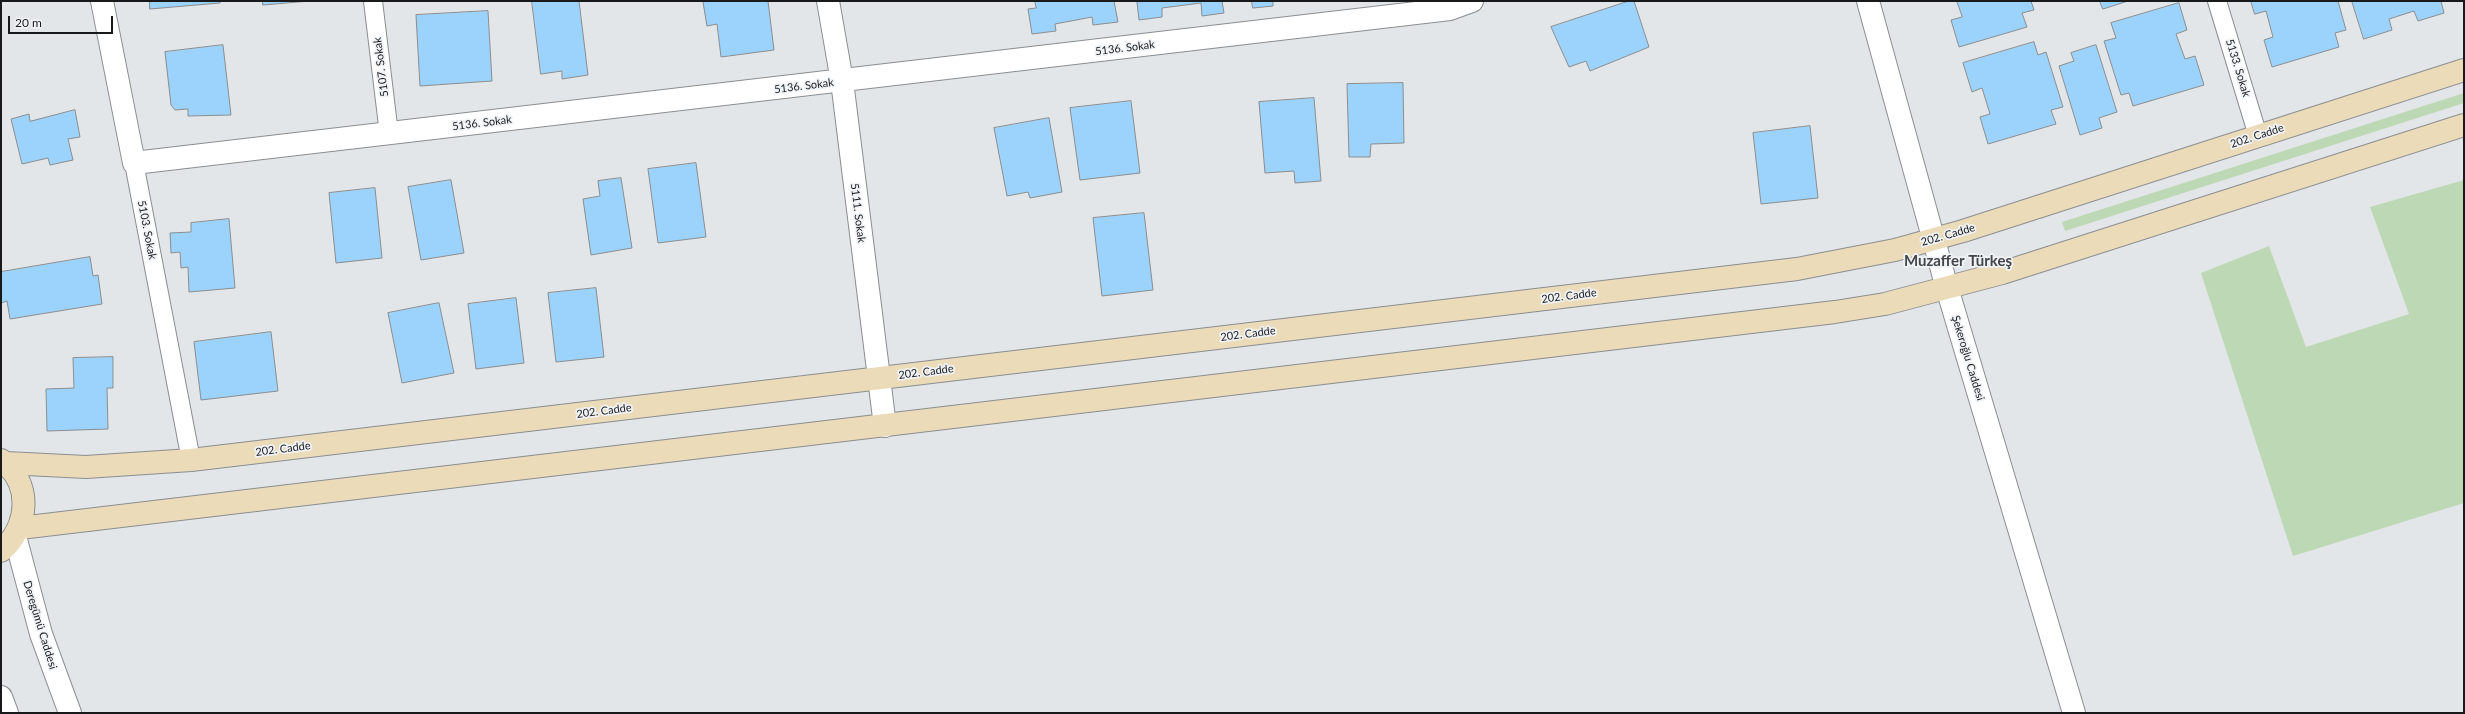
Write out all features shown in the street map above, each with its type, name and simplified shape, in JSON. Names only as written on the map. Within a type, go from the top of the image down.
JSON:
[{"type":"main road","name":"202. Cadde","points":[[3,461],[86,467],[191,460],[1797,269],[1895,250],[1933,239],[2464,70]]},
{"type":"main road","points":[[3,461],[18,478],[23,491],[24,504],[12,538],[885,426],[1790,318],[1885,304],[1947,288],[2464,125]]},
{"type":"street","name":"5103. Sokak","points":[[102,1],[134,163]]},
{"type":"street","name":"5111. Sokak","points":[[828,1],[842,81],[885,426]]},
{"type":"street","name":"5136. Sokak","points":[[134,163],[1450,9],[1472,1]]},
{"type":"street","name":"Şekeroğlu Caddesi","points":[[1868,1],[1947,288],[2074,713]]},
{"type":"street","name":"Deregümü Caddesi","points":[[12,538],[41,634],[70,713]]},
{"type":"street","points":[[1,697],[8,713]]},
{"type":"lane","name":"5107. Sokak","points":[[373,1],[389,134]]},
{"type":"lane","name":"5133. Sokak","points":[[2217,1],[2258,136]]},
{"type":"lane","name":"5103. Sokak","points":[[134,163],[191,460]]},
{"type":"green space","points":[[2464,93],[2464,103],[2065,231],[2062,222]]},
{"type":"green space","points":[[2464,180],[2464,503],[2293,556],[2201,273],[2269,246],[2306,347],[2409,314],[2370,207]]},
{"type":"building","points":[[150,1],[220,1],[220,3],[150,9]]},
{"type":"building","points":[[263,1],[310,1],[263,5]]},
{"type":"building","points":[[532,1],[579,1],[588,75],[562,79],[562,71],[541,74]]},
{"type":"building","points":[[768,1],[774,50],[721,57],[717,24],[707,26],[703,2]]},
{"type":"building","points":[[1035,1],[1114,1],[1118,22],[1093,25],[1092,17],[1055,24],[1056,31],[1032,34],[1028,9],[1036,8]]},
{"type":"building","points":[[1222,1],[1224,13],[1202,16],[1201,3],[1162,8],[1162,17],[1139,20],[1137,2]]},
{"type":"building","points":[[1252,1],[1273,1],[1273,6],[1253,8]]},
{"type":"building","points":[[1629,1],[1634,1],[1649,47],[1590,71],[1586,61],[1569,67],[1551,27]]},
{"type":"building","points":[[1957,1],[2031,1],[2034,10],[2022,13],[2027,27],[1959,47],[1951,20],[1962,17]]},
{"type":"building","points":[[2100,1],[2128,1],[2103,9]]},
{"type":"building","points":[[2251,1],[2338,1],[2346,30],[2335,33],[2339,47],[2272,67],[2264,40],[2273,37],[2266,11],[2255,14]]},
{"type":"building","points":[[2352,1],[2441,1],[2444,13],[2418,21],[2414,11],[2389,19],[2392,30],[2364,39]]},
{"type":"building","points":[[2179,3],[2187,30],[2176,34],[2185,59],[2195,56],[2204,85],[2133,106],[2129,93],[2121,95],[2104,41],[2116,38],[2111,23]]},
{"type":"building","points":[[488,11],[492,81],[420,86],[416,15]]},
{"type":"building","points":[[2034,42],[2038,55],[2046,52],[2063,107],[2051,110],[2056,124],[1988,144],[1980,117],[1990,114],[1982,88],[1972,92],[1963,63]]},
{"type":"building","points":[[223,45],[231,115],[188,116],[188,109],[175,110],[171,105],[165,52]]},
{"type":"building","points":[[2096,45],[2117,112],[2099,118],[2102,128],[2080,135],[2059,66],[2074,61],[2071,53]]},
{"type":"building","points":[[1403,83],[1404,143],[1371,144],[1370,157],[1349,157],[1347,84]]},
{"type":"building","points":[[1314,98],[1321,181],[1295,183],[1294,171],[1265,173],[1259,102]]},
{"type":"building","points":[[1131,101],[1140,173],[1080,180],[1070,108]]},
{"type":"building","points":[[75,110],[80,137],[68,139],[73,160],[50,165],[48,158],[22,164],[11,119],[29,114],[30,121]]},
{"type":"building","points":[[1049,118],[1062,192],[1030,198],[1028,192],[1007,196],[994,128]]},
{"type":"building","points":[[1810,126],[1818,198],[1761,204],[1753,133]]},
{"type":"building","points":[[696,163],[706,237],[658,243],[648,169]]},
{"type":"building","points":[[621,178],[632,248],[591,255],[583,199],[600,196],[598,181]]},
{"type":"building","points":[[451,180],[464,253],[421,260],[408,187]]},
{"type":"building","points":[[375,188],[382,258],[336,263],[329,193]]},
{"type":"building","points":[[1144,213],[1153,290],[1102,296],[1093,218]]},
{"type":"building","points":[[229,219],[235,288],[189,292],[188,267],[181,268],[180,252],[171,253],[170,233],[191,232],[191,223]]},
{"type":"building","points":[[90,257],[93,276],[98,275],[102,304],[10,319],[7,301],[1,303],[1,272]]},
{"type":"building","points":[[596,288],[604,357],[556,362],[548,293]]},
{"type":"building","points":[[516,298],[524,363],[476,369],[468,304]]},
{"type":"building","points":[[439,303],[454,373],[402,383],[388,313]]},
{"type":"building","points":[[271,332],[278,391],[201,400],[194,342]]},
{"type":"building","points":[[113,357],[113,388],[107,388],[108,429],[47,431],[46,389],[74,388],[73,358]]},
{"type":"district","name":"Muzaffer Türkeş","points":[[1958,261]]}]
